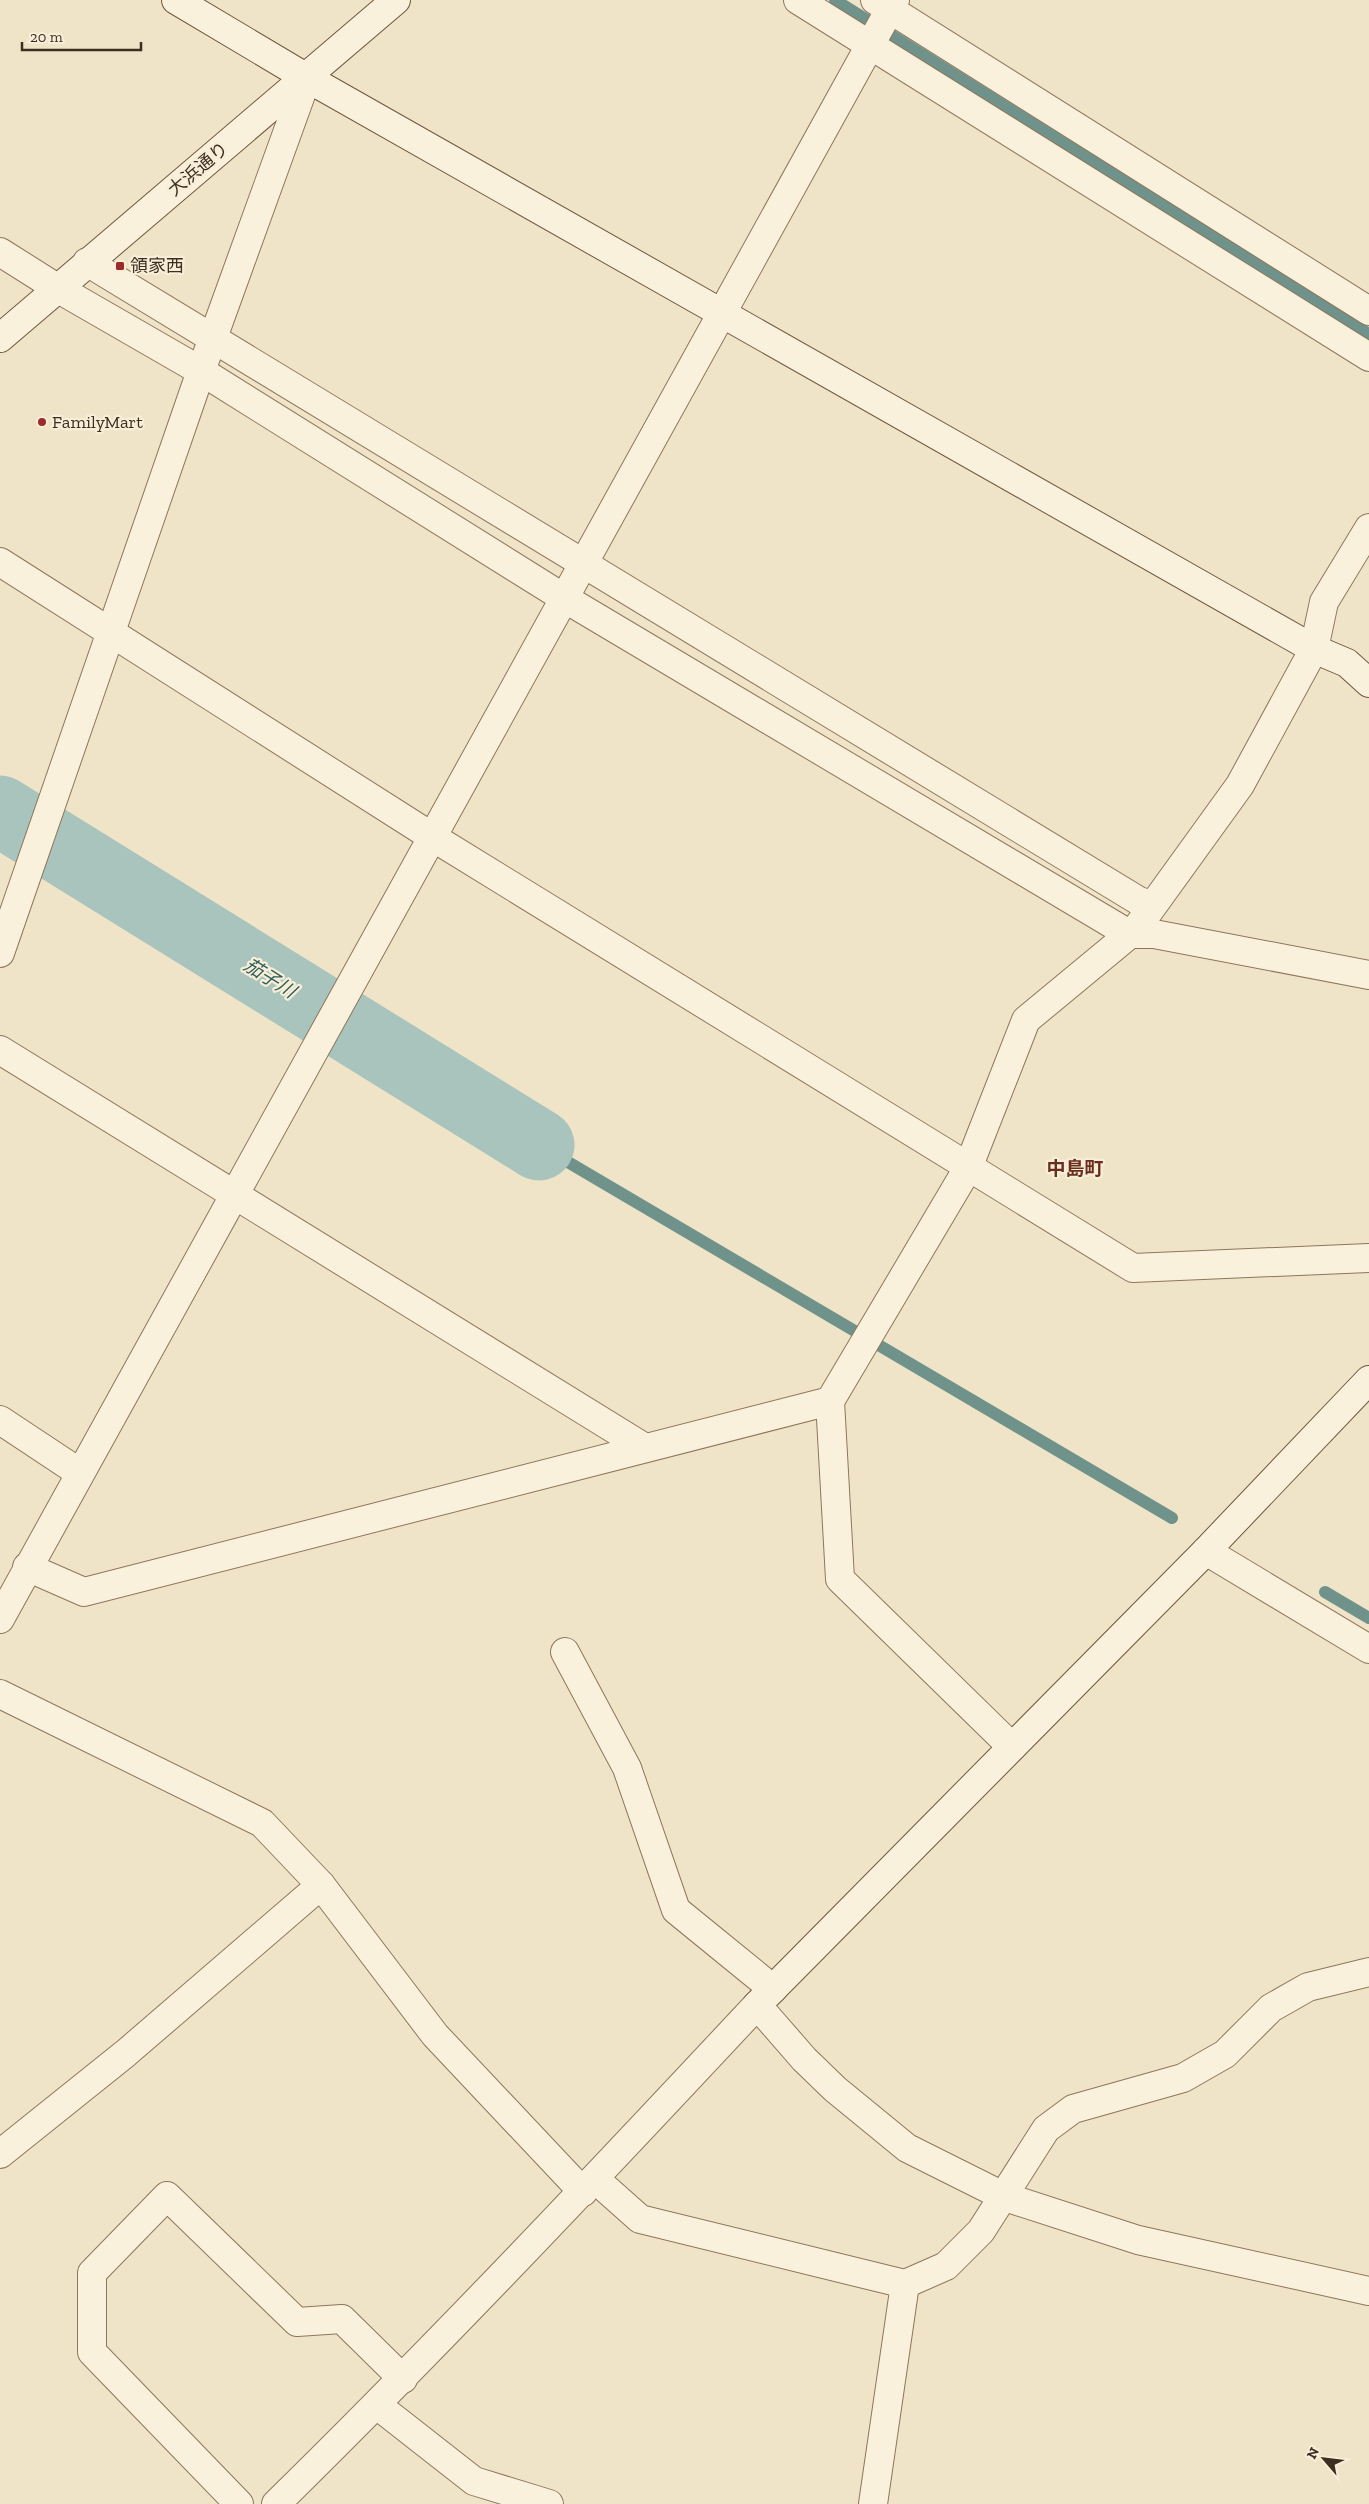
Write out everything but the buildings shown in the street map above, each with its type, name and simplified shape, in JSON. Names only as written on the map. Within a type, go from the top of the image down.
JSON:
[{"type":"street","name":"大浜通り","points":[[0,338],[87,262],[307,78],[396,0]]},
{"type":"street","points":[[798,0],[881,19],[1369,311]]},
{"type":"street","points":[[183,2],[307,78],[1314,649],[1358,662],[1369,683]]},
{"type":"street","points":[[0,1619],[434,838],[881,19]]},
{"type":"street","points":[[881,19],[1369,357]]},
{"type":"street","points":[[0,953],[201,370],[307,78]]},
{"type":"street","points":[[0,252],[57,288],[201,370],[564,598],[1141,920],[1154,934],[1369,975]]},
{"type":"street","points":[[87,262],[1131,896],[1141,920]]},
{"type":"street","points":[[1012,1747],[840,1579],[830,1401],[968,1168],[1026,1020],[1141,920],[1240,785],[1314,649],[1324,602],[1369,528]]},
{"type":"street","points":[[0,562],[110,630],[434,838],[1133,1268],[1369,1258]]},
{"type":"street","points":[[0,1050],[645,1448]]},
{"type":"street","points":[[276,2504],[403,2379],[589,2186],[765,1997],[1206,1551],[1369,1380]]},
{"type":"street","points":[[28,1567],[84,1592],[830,1401]]},
{"type":"street","points":[[0,1420],[80,1473]]},
{"type":"street","points":[[1206,1551],[1369,1649]]},
{"type":"street","points":[[565,1652],[627,1768],[676,1910],[765,1997],[816,2071],[907,2148],[1005,2197],[1138,2240],[1369,2291]]},
{"type":"street","points":[[0,1694],[262,1823],[321,1885],[435,2036],[589,2186],[640,2219],[905,2284],[946,2266],[981,2231],[1005,2197],[1046,2129],[1073,2109],[1183,2078],[1225,2054],[1271,2008],[1308,1987],[1369,1972]]},
{"type":"street","points":[[0,2154],[126,2053],[321,1885]]},
{"type":"street","points":[[239,2504],[92,2352],[92,2273],[167,2196],[297,2322],[342,2319],[403,2379]]},
{"type":"street","points":[[873,2504],[905,2284]]},
{"type":"street","points":[[377,2405],[474,2481],[549,2504]]},
{"type":"waterway","points":[[835,0],[1369,334]]},
{"type":"waterway","name":"茄子川","points":[[0,811],[539,1145]]},
{"type":"waterway","points":[[539,1145],[1172,1518]]},
{"type":"waterway","points":[[1325,1592],[1369,1618]]},
{"type":"place","name":"領家西","points":[[120,266]]},
{"type":"place","name":"FamilyMart","points":[[42,422]]},
{"type":"district","name":"中島町","points":[[1075,1168]]}]
